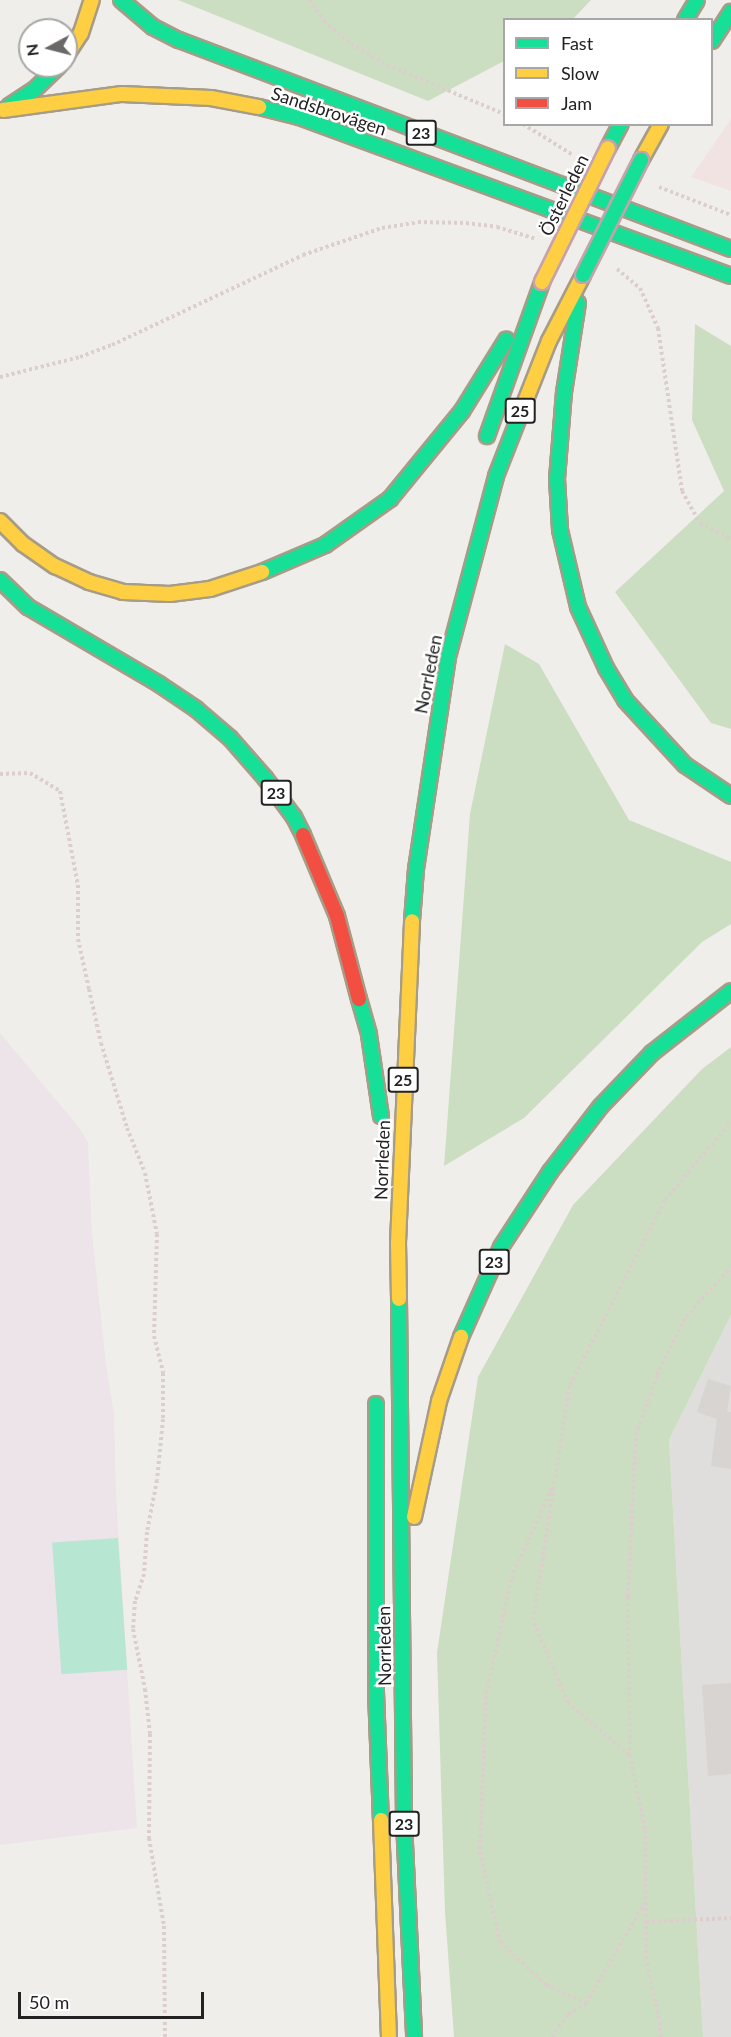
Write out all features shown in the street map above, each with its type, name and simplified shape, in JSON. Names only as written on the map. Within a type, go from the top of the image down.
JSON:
[{"type":"main road","points":[[78,38],[92,0]]},
{"type":"main road","name":"Sandsbrovägen","points":[[121,0],[153,27],[179,40],[731,249]]},
{"type":"main road","points":[[686,18],[697,0]]},
{"type":"main road","points":[[713,38],[731,12]]},
{"type":"main road","points":[[2,110],[34,90],[46,78]]},
{"type":"main road","name":"Sandsbrovägen","points":[[2,110],[122,94],[211,98],[261,107],[299,117],[731,276]]},
{"type":"main road","name":"Österleden","points":[[542,282],[620,126]]},
{"type":"main road","name":"25","points":[[583,275],[660,126]]},
{"type":"main road","points":[[583,275],[564,392],[557,479],[560,530],[578,607],[606,668],[625,700],[685,765],[731,796]]},
{"type":"main road","name":"Norrleden","points":[[414,2037],[404,1822],[398,1243],[408,966],[416,869],[448,657],[496,476],[549,341],[583,275]]},
{"type":"main road","points":[[0,521],[23,544],[55,566],[89,582],[123,592],[170,594],[210,589],[281,566],[325,545],[390,499],[462,411],[542,282]]},
{"type":"main road","name":"25","points":[[484,446],[542,282]]},
{"type":"main road","name":"23","points":[[0,580],[28,607],[159,684],[196,710],[230,738],[265,778],[294,817],[316,861],[340,927],[369,1035],[381,1121]]},
{"type":"main road","name":"23","points":[[402,1611],[417,1496],[439,1401],[464,1328],[501,1247],[550,1172],[601,1106],[652,1053],[693,1019],[731,992]]},
{"type":"main road","name":"Norrleden","points":[[381,1121],[384,1046]]},
{"type":"main road","name":"Norrleden","points":[[376,1390],[376,1692],[389,2037]]},
{"type":"path","points":[[309,0],[324,21],[351,44],[387,65],[503,114]]},
{"type":"path","points":[[0,377],[80,357],[112,345],[303,255],[382,228],[418,222],[466,223],[497,227],[541,240]]},
{"type":"path","points":[[615,267],[640,288],[658,328],[682,491],[700,523],[731,540]]},
{"type":"path","points":[[0,774],[30,772],[60,791],[78,885],[78,939],[88,989],[100,1043],[127,1128],[145,1173],[157,1234],[154,1336],[163,1373],[163,1419],[157,1480],[147,1532],[144,1574],[135,1601],[133,1629],[146,1689],[150,1734],[149,1839],[165,1926],[165,2037]]},
{"type":"path","points":[[630,1756],[568,1703],[533,1620],[570,1384],[664,1200],[731,1122]]},
{"type":"path","points":[[661,2037],[660,2019],[646,1959],[645,1829],[630,1756],[628,1598],[636,1435],[657,1375],[686,1317],[731,1268]]},
{"type":"path","points":[[555,1481],[511,1579],[486,1696],[480,1852],[500,1942],[546,1985],[586,2003]]},
{"type":"path","points":[[552,2037],[568,2014],[586,2003],[645,1903]]},
{"type":"path","points":[[646,1922],[731,1918]]},
{"type":"shaded area","points":[[731,119],[731,191],[691,177]]},
{"type":"shaded area","points":[[0,1033],[78,1126],[88,1142],[92,1233],[106,1364],[114,1414],[116,1493],[137,1828],[0,1845]]},
{"type":"shaded area","points":[[731,1315],[731,2037],[703,2037],[669,1440]]},
{"type":"green space","points":[[178,0],[591,0],[574,18],[503,18],[503,62],[428,101]]},
{"type":"green space","points":[[695,324],[731,346],[731,729],[711,723],[615,592],[724,491],[692,420]]},
{"type":"green space","points":[[505,644],[539,664],[629,820],[731,862],[731,924],[702,942],[524,1118],[444,1166],[470,814]]},
{"type":"green space","points":[[731,1047],[731,1315],[669,1440],[703,2037],[454,2037],[445,1912],[437,1653],[478,1377],[573,1205],[702,1069]]},
{"type":"green space","points":[[118,1538],[127,1670],[61,1674],[52,1543]]},
{"type":"building","points":[[708,1379],[731,1386],[727,1412],[731,1412],[731,1469],[711,1466],[717,1419],[697,1412]]},
{"type":"building","points":[[731,1683],[731,1774],[708,1776],[702,1685]]},
{"type":"traffic: fast","points":[[121,0],[153,27],[179,40],[731,249]]},
{"type":"traffic: fast","points":[[686,18],[697,0]]},
{"type":"traffic: fast","points":[[713,39],[731,12]]},
{"type":"traffic: fast","points":[[9,106],[34,90],[46,78]]},
{"type":"traffic: fast","points":[[259,107],[299,117],[731,276]]},
{"type":"traffic: fast","points":[[608,148],[620,126]]},
{"type":"traffic: fast","points":[[583,275],[641,160]]},
{"type":"traffic: fast","points":[[487,436],[542,282]]},
{"type":"traffic: fast","points":[[578,303],[564,392],[557,479],[560,530],[578,607],[606,668],[625,700],[685,765],[731,796]]},
{"type":"traffic: fast","points":[[262,572],[325,545],[390,499],[462,411],[506,340]]},
{"type":"traffic: fast","points":[[412,921],[416,869],[448,657],[496,476],[523,407]]},
{"type":"traffic: fast","points":[[0,580],[28,607],[159,684],[196,709],[230,738],[265,778],[294,817],[303,835]]},
{"type":"traffic: fast","points":[[461,1337],[501,1247],[550,1172],[601,1106],[652,1053],[731,991]]},
{"type":"traffic: fast","points":[[359,999],[369,1035],[381,1116]]},
{"type":"traffic: fast","points":[[399,1299],[404,1822],[414,2037]]},
{"type":"traffic: fast","points":[[376,1404],[376,1692],[381,1820]]},
{"type":"traffic: slow","points":[[78,38],[92,0]]},
{"type":"traffic: slow","points":[[3,110],[122,94],[211,98],[259,107]]},
{"type":"traffic: slow","points":[[641,160],[660,126]]},
{"type":"traffic: slow","points":[[542,282],[608,148]]},
{"type":"traffic: slow","points":[[523,407],[549,341],[583,275]]},
{"type":"traffic: slow","points":[[0,521],[23,544],[55,566],[89,582],[123,592],[170,594],[210,589],[262,572]]},
{"type":"traffic: slow","points":[[399,1299],[398,1243],[412,921]]},
{"type":"traffic: slow","points":[[414,1517],[439,1401],[461,1337]]},
{"type":"traffic: slow","points":[[381,1820],[389,2037]]},
{"type":"traffic: jam","points":[[303,835],[337,916],[359,999]]}]
